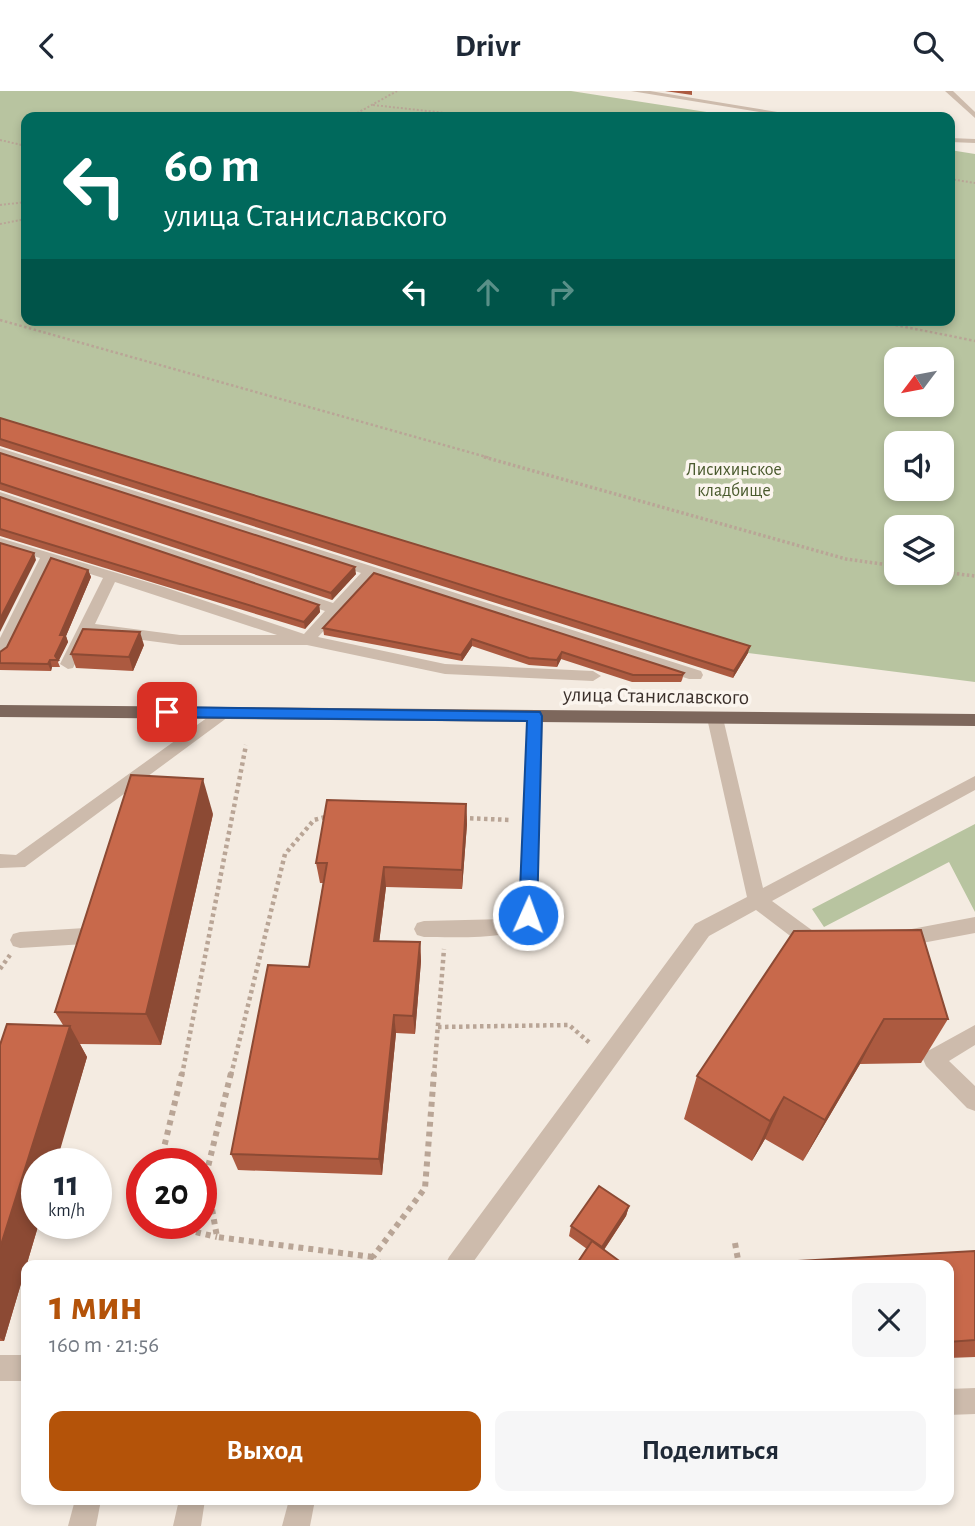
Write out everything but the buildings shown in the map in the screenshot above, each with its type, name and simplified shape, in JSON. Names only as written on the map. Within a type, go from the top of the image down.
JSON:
[{"type":"main road","name":"улица Станиславского","points":[[0,711],[975,720]]},
{"type":"street","points":[[635,91],[772,112]]},
{"type":"street","points":[[949,91],[975,116]]},
{"type":"street","points":[[955,139],[975,141]]},
{"type":"street","points":[[0,452],[695,675]]},
{"type":"street","points":[[0,496],[334,609]]},
{"type":"street","points":[[0,542],[307,640],[445,669],[593,676]]},
{"type":"street","points":[[0,653],[47,558]]},
{"type":"street","points":[[86,628],[180,641],[307,640],[371,571]]},
{"type":"street","points":[[68,664],[111,576]]},
{"type":"street","points":[[0,861],[19,862],[222,713]]},
{"type":"street","points":[[424,929],[509,927],[528,915],[535,716]]},
{"type":"street","points":[[715,717],[757,900],[829,953]]},
{"type":"street","points":[[130,800],[138,775]]},
{"type":"street","points":[[461,1260],[702,930],[975,782]]},
{"type":"street","points":[[882,943],[975,925]]},
{"type":"street","points":[[20,940],[85,936]]},
{"type":"street","points":[[975,1034],[933,1059],[975,1101]]},
{"type":"street","points":[[0,1368],[21,1368]]},
{"type":"street","points":[[954,1402],[975,1401]]},
{"type":"street","points":[[82,1526],[87,1505]]},
{"type":"street","points":[[187,1526],[191,1505]]},
{"type":"street","points":[[296,1526],[301,1505]]},
{"type":"path","points":[[360,112],[397,91]]},
{"type":"path","points":[[373,105],[437,112]]},
{"type":"path","points":[[0,140],[21,145]]},
{"type":"path","points":[[955,180],[975,183]]},
{"type":"path","points":[[0,205],[21,203]]},
{"type":"path","points":[[0,223],[21,220]]},
{"type":"path","points":[[0,320],[21,326]]},
{"type":"path","points":[[21,326],[846,559],[884,564]]},
{"type":"path","points":[[901,326],[975,341]]},
{"type":"path","points":[[954,573],[975,576]]},
{"type":"path","points":[[164,1148],[191,1038],[246,745]]},
{"type":"path","points":[[213,1148],[285,854],[314,820],[339,813]]},
{"type":"path","points":[[450,817],[533,821]]},
{"type":"path","points":[[373,1257],[425,1188],[446,929]]},
{"type":"path","points":[[438,1027],[569,1025],[608,1058]]},
{"type":"path","points":[[217,1237],[373,1257],[376,1260]]},
{"type":"path","points":[[735,1243],[738,1260]]},
{"type":"green space","name":"Лисихинское кладбище","points":[[0,91],[571,91],[707,112],[21,112],[21,326],[955,326],[955,151],[975,154],[975,682],[748,653],[0,424]]},
{"type":"green space","points":[[975,824],[975,912],[949,862],[824,927],[812,909]]},
{"type":"route","points":[[167,712],[535,716],[528,915]]}]
